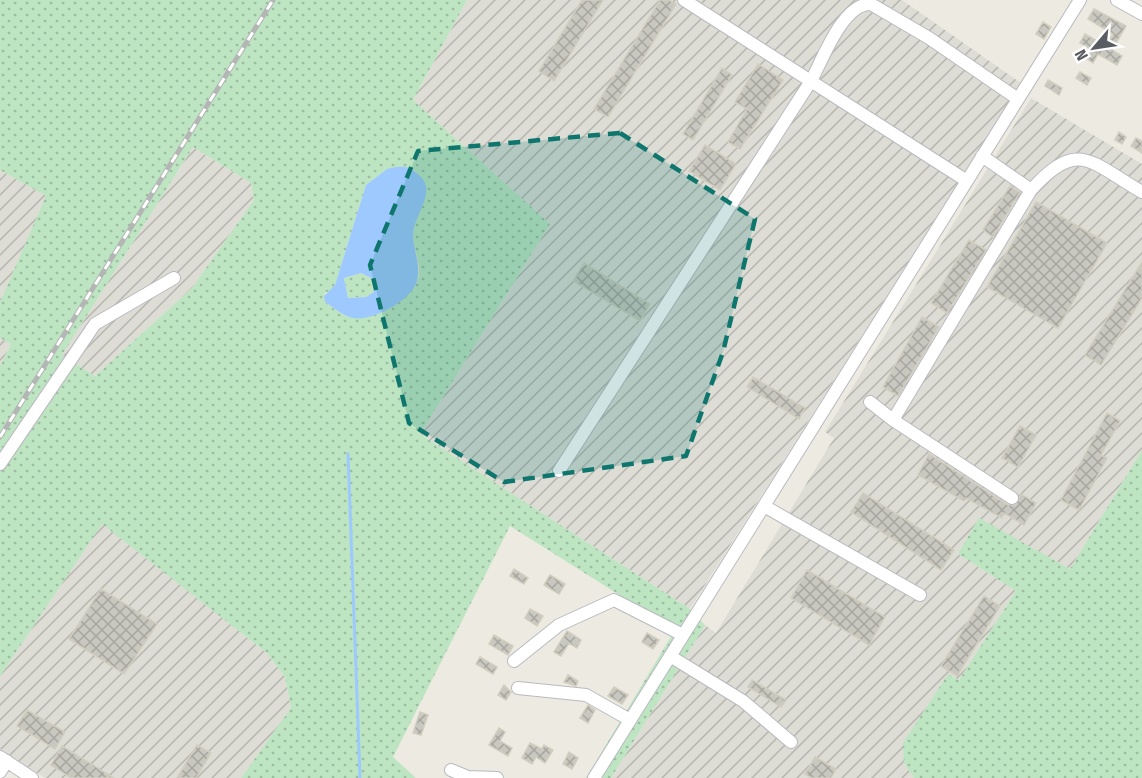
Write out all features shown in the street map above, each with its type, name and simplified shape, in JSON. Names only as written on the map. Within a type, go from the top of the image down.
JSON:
[{"type":"street","points":[[684,0],[966,181]]},
{"type":"street","points":[[594,778],[1080,0]]},
{"type":"street","points":[[1117,0],[1142,14]]},
{"type":"street","points":[[559,471],[811,81],[845,17],[854,8],[862,3],[871,4],[929,38],[1018,99]]},
{"type":"street","points":[[982,156],[1031,190]]},
{"type":"street","points":[[894,420],[1031,190],[1052,167],[1070,159],[1086,159],[1142,192]]},
{"type":"street","points":[[0,464],[94,324],[174,278]]},
{"type":"street","points":[[870,402],[1012,498]]},
{"type":"street","points":[[764,506],[920,595]]},
{"type":"street","points":[[514,661],[544,634],[614,600],[683,635]]},
{"type":"street","points":[[670,657],[743,701],[791,742]]},
{"type":"street","points":[[518,688],[586,695],[630,720]]},
{"type":"street","points":[[2,763],[32,778]]},
{"type":"street","points":[[451,770],[468,777],[497,778]]},
{"type":"highlighted area","points":[[620,133],[755,219],[723,352],[686,456],[504,482],[409,423],[370,265],[418,151]]},
{"type":"shaded area","points":[[467,0],[902,0],[1021,83],[690,609],[420,434],[550,224],[413,100]]},
{"type":"shaded area","points":[[1031,98],[1142,164],[1142,450],[1070,569],[979,519],[958,554],[1016,591],[959,680],[948,674],[904,763],[914,778],[611,778],[705,625],[716,633],[834,438],[825,432]]},
{"type":"shaded area","points":[[193,147],[251,183],[254,200],[192,288],[95,376],[62,355]]},
{"type":"shaded area","points":[[0,170],[47,196],[0,302]]},
{"type":"shaded area","points":[[0,338],[11,344],[0,366]]},
{"type":"shaded area","points":[[102,523],[267,653],[285,677],[291,708],[241,778],[45,778],[0,749],[0,676]]},
{"type":"green space","points":[[0,0],[467,0],[413,100],[550,224],[420,434],[690,609],[705,625],[611,778],[586,778],[675,630],[510,526],[393,757],[416,778],[241,778],[291,708],[285,677],[267,653],[102,524],[0,676],[0,366],[11,344],[0,338],[0,302],[46,196],[0,170]],"holes":[[[193,147],[251,183],[254,200],[192,288],[95,376],[62,355]],[[412,168],[420,177],[425,193],[414,224],[413,234],[419,265],[416,284],[403,298],[384,310],[363,317],[344,315],[325,302],[325,293],[332,290],[335,285],[366,185],[387,169]]]},
{"type":"green space","points":[[361,273],[373,279],[374,292],[366,297],[348,298],[344,278]]},
{"type":"green space","points":[[1142,450],[1142,778],[914,778],[904,763],[903,743],[948,674],[959,680],[1016,591],[958,554],[979,518],[1070,569]]},
{"type":"water","points":[[409,168],[425,182],[425,197],[413,236],[418,264],[417,281],[408,295],[390,308],[370,317],[353,318],[342,314],[325,302],[324,296],[335,285],[366,185],[387,169]],"holes":[[[361,273],[373,279],[374,292],[366,297],[348,298],[344,278]]]},
{"type":"building","points":[[582,0],[603,0],[554,81],[539,71]]},
{"type":"building","points":[[660,0],[669,0],[676,4],[608,117],[594,109]]},
{"type":"building","points":[[1094,9],[1126,26],[1112,50],[1122,56],[1117,65],[1098,54],[1093,63],[1084,57],[1089,48],[1080,43],[1085,34],[1106,46],[1113,34],[1088,19]]},
{"type":"building","points":[[1043,22],[1051,27],[1044,39],[1036,34]]},
{"type":"building","points":[[758,64],[783,80],[740,149],[728,142],[747,109],[735,102]]},
{"type":"building","points":[[722,68],[732,75],[693,140],[683,134]]},
{"type":"building","points":[[1080,72],[1091,78],[1087,85],[1076,78]]},
{"type":"building","points":[[1048,80],[1062,88],[1059,95],[1045,86]]},
{"type":"building","points":[[1119,132],[1126,137],[1122,144],[1115,140]]},
{"type":"building","points":[[1136,138],[1142,141],[1142,153],[1131,146]]},
{"type":"building","points":[[705,145],[736,164],[720,190],[689,171]]},
{"type":"building","points":[[1010,186],[1020,192],[993,237],[983,230]]},
{"type":"building","points":[[1036,202],[1107,243],[1058,328],[987,287]]},
{"type":"building","points":[[969,240],[986,250],[947,313],[931,303]]},
{"type":"building","points":[[1142,262],[1142,298],[1101,365],[1085,355]]},
{"type":"building","points":[[584,263],[650,304],[640,321],[573,281]]},
{"type":"building","points":[[922,317],[939,327],[898,396],[883,387]]},
{"type":"building","points":[[753,377],[805,408],[799,419],[747,387]]},
{"type":"building","points":[[1107,413],[1120,421],[1101,455],[1107,458],[1079,510],[1061,500]]},
{"type":"building","points":[[1020,426],[1036,435],[1018,467],[1002,458]]},
{"type":"building","points":[[929,454],[1008,505],[1016,505],[1021,494],[1036,503],[1024,525],[1004,513],[1002,518],[966,498],[964,501],[918,475]]},
{"type":"building","points":[[863,493],[954,550],[941,570],[851,512]]},
{"type":"building","points":[[514,569],[528,578],[524,584],[510,576]]},
{"type":"building","points":[[807,570],[885,617],[869,645],[791,598]]},
{"type":"building","points":[[550,575],[565,584],[559,594],[544,585]]},
{"type":"building","points":[[101,589],[157,624],[124,674],[69,639]]},
{"type":"building","points":[[984,596],[1000,606],[957,676],[941,666]]},
{"type":"building","points":[[530,609],[543,616],[537,626],[525,618]]},
{"type":"building","points":[[567,631],[581,640],[577,648],[569,643],[561,656],[554,652]]},
{"type":"building","points":[[647,633],[659,640],[653,649],[642,642]]},
{"type":"building","points":[[494,635],[513,646],[508,655],[489,644]]},
{"type":"building","points":[[480,657],[497,667],[493,674],[476,664]]},
{"type":"building","points":[[568,675],[578,681],[576,686],[564,682]]},
{"type":"building","points":[[752,680],[786,700],[781,707],[748,687]]},
{"type":"building","points":[[504,685],[511,692],[506,700],[498,695]]},
{"type":"building","points":[[614,687],[628,695],[622,704],[608,696]]},
{"type":"building","points":[[588,705],[595,710],[588,723],[580,718]]},
{"type":"building","points":[[27,710],[65,732],[55,749],[17,726]]},
{"type":"building","points":[[420,712],[428,715],[421,735],[413,733]]},
{"type":"building","points":[[499,728],[505,732],[500,741],[512,748],[508,756],[489,745]]},
{"type":"building","points":[[530,743],[542,749],[544,745],[553,750],[545,763],[536,757],[532,764],[522,758]]},
{"type":"building","points":[[197,745],[211,753],[196,778],[177,778]]},
{"type":"building","points":[[62,746],[114,778],[71,778],[51,765]]},
{"type":"building","points":[[569,752],[578,758],[572,769],[563,764]]},
{"type":"building","points":[[815,757],[836,769],[831,778],[811,778],[805,774]]},
{"type":"waterway","points":[[348,454],[360,778]]},
{"type":"railway","points":[[0,437],[273,0]]}]
